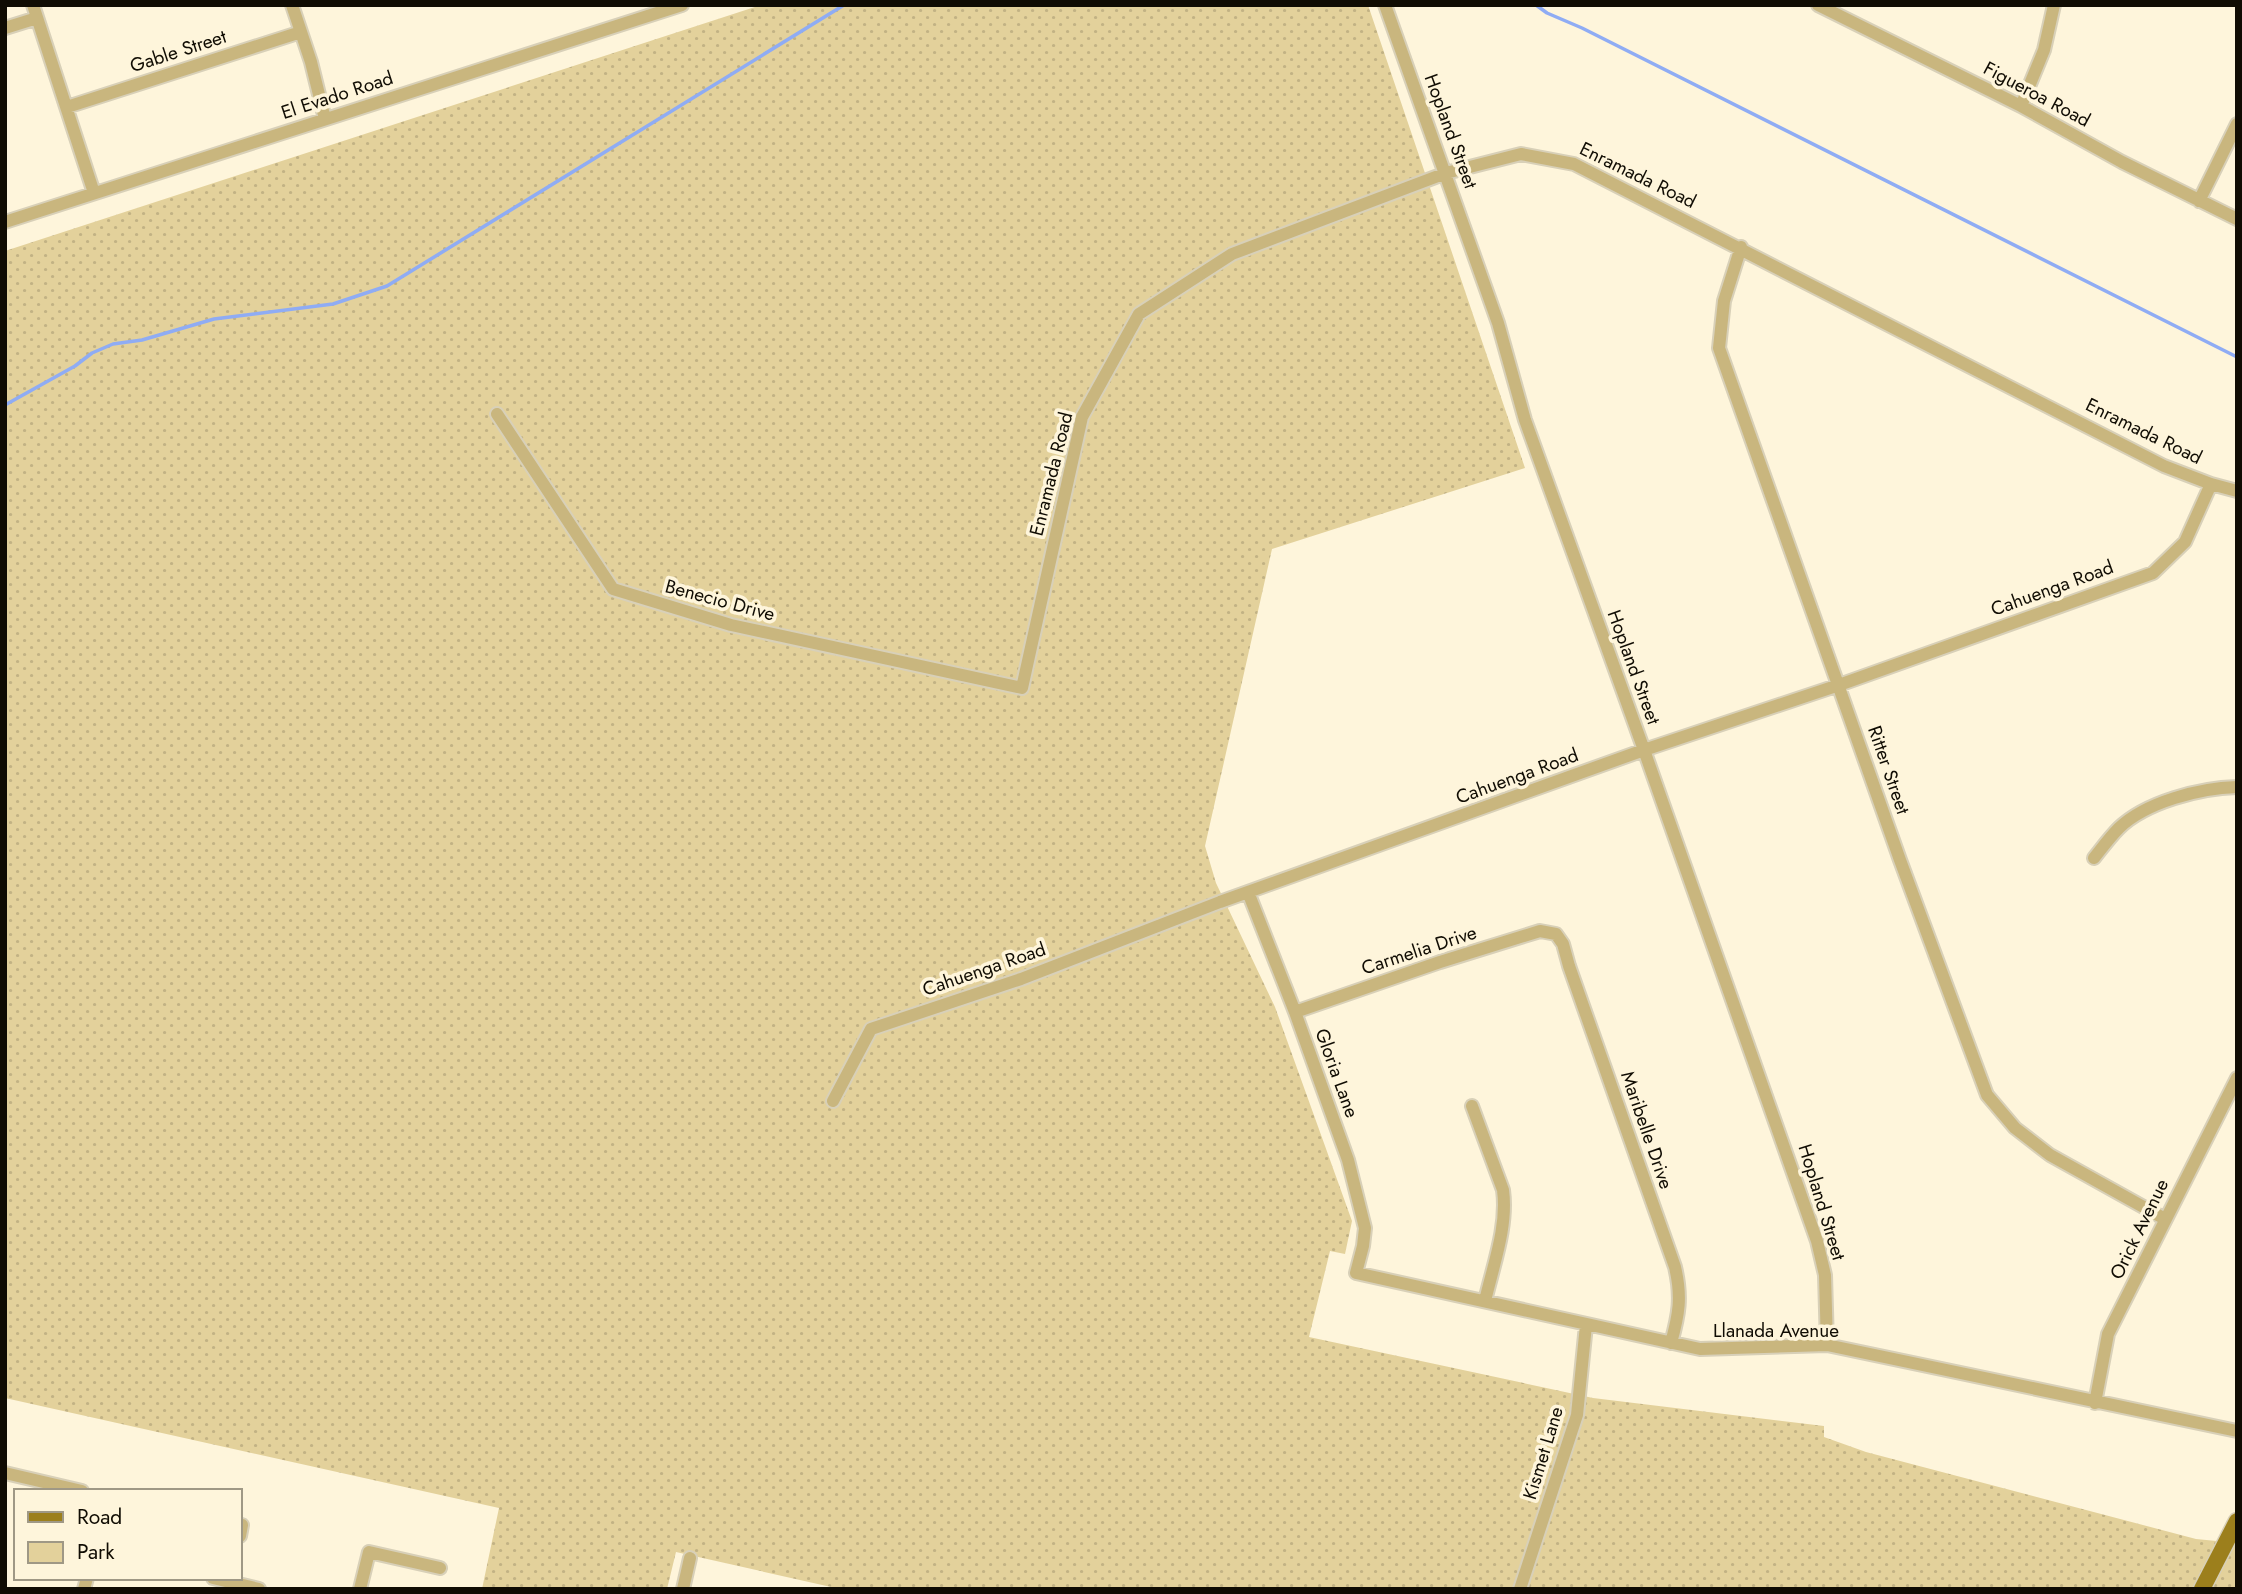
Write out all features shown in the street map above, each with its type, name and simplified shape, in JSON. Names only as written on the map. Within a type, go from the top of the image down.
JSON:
[{"type":"main road","points":[[2202,1589],[2237,1521]]},
{"type":"street","points":[[292,5],[325,119]]},
{"type":"street","name":"El Evado Road","points":[[5,222],[682,5]]},
{"type":"street","name":"Hopland Street","points":[[1385,5],[1498,323],[1525,420],[1817,1241],[1825,1275],[1827,1345]]},
{"type":"street","name":"Figueroa Road","points":[[1818,5],[2021,106],[2122,162],[2237,219]]},
{"type":"street","points":[[2021,106],[2044,50],[2054,5]]},
{"type":"street","points":[[5,28],[35,11],[94,193]]},
{"type":"street","name":"Gable Street","points":[[67,107],[301,32]]},
{"type":"street","points":[[2199,201],[2237,124]]},
{"type":"street","name":"Enramada Road","points":[[1021,688],[1082,417],[1139,314],[1232,254],[1446,173],[1521,154],[1574,164],[1741,247],[2164,466],[2237,491]]},
{"type":"street","name":"Ritter Street","points":[[1741,247],[1724,300],[1719,348],[1900,860],[1987,1095],[2015,1128],[2050,1155],[2165,1219]]},
{"type":"street","name":"Benecio Drive","points":[[498,414],[613,589],[731,625],[1021,688]]},
{"type":"street","name":"Cahuenga Road","points":[[833,1101],[871,1028],[1021,979],[1248,892],[1644,750],[1839,685],[2153,573],[2185,541],[2211,484]]},
{"type":"street","points":[[2094,858],[2118,829],[2134,816],[2193,793],[2237,787]]},
{"type":"street","name":"Gloria Lane","points":[[1248,892],[1348,1160],[1365,1228],[1356,1273]]},
{"type":"street","name":"Carmelia Drive","points":[[1295,1012],[1528,935],[1540,932],[1556,934]]},
{"type":"street","name":"Maribelle Drive","points":[[1556,934],[1563,944],[1675,1267],[1680,1290],[1679,1312],[1671,1343]]},
{"type":"street","name":"Orick Avenue","points":[[2095,1403],[2108,1334],[2237,1078]]},
{"type":"street","points":[[1472,1106],[1503,1190],[1504,1201],[1503,1222],[1485,1301]]},
{"type":"street","name":"Llanada Avenue","points":[[1356,1273],[1700,1349],[1827,1345],[2237,1431]]},
{"type":"street","name":"Kismet Lane","points":[[1520,1589],[1577,1415],[1586,1325]]},
{"type":"street","points":[[5,1473],[73,1489]]},
{"type":"street","points":[[360,1589],[369,1552],[440,1568]]},
{"type":"street","points":[[683,1589],[690,1558]]},
{"type":"street","points":[[230,1580],[259,1589]]},
{"type":"green space","points":[[761,5],[1368,5],[1525,468],[1272,549],[1205,846],[1216,883],[1275,1007],[1352,1221],[1345,1254],[1330,1251],[1309,1337],[1593,1398],[1824,1426],[1824,1437],[1866,1452],[2196,1539],[2237,1543],[2237,1589],[840,1589],[676,1552],[667,1589],[482,1589],[499,1508],[5,1398],[5,251]]},
{"type":"waterway","points":[[5,405],[75,366],[92,353],[113,344],[142,340],[214,319],[333,304],[387,286],[844,5]]},
{"type":"waterway","points":[[1536,5],[1547,13],[1582,28],[2237,357]]}]
